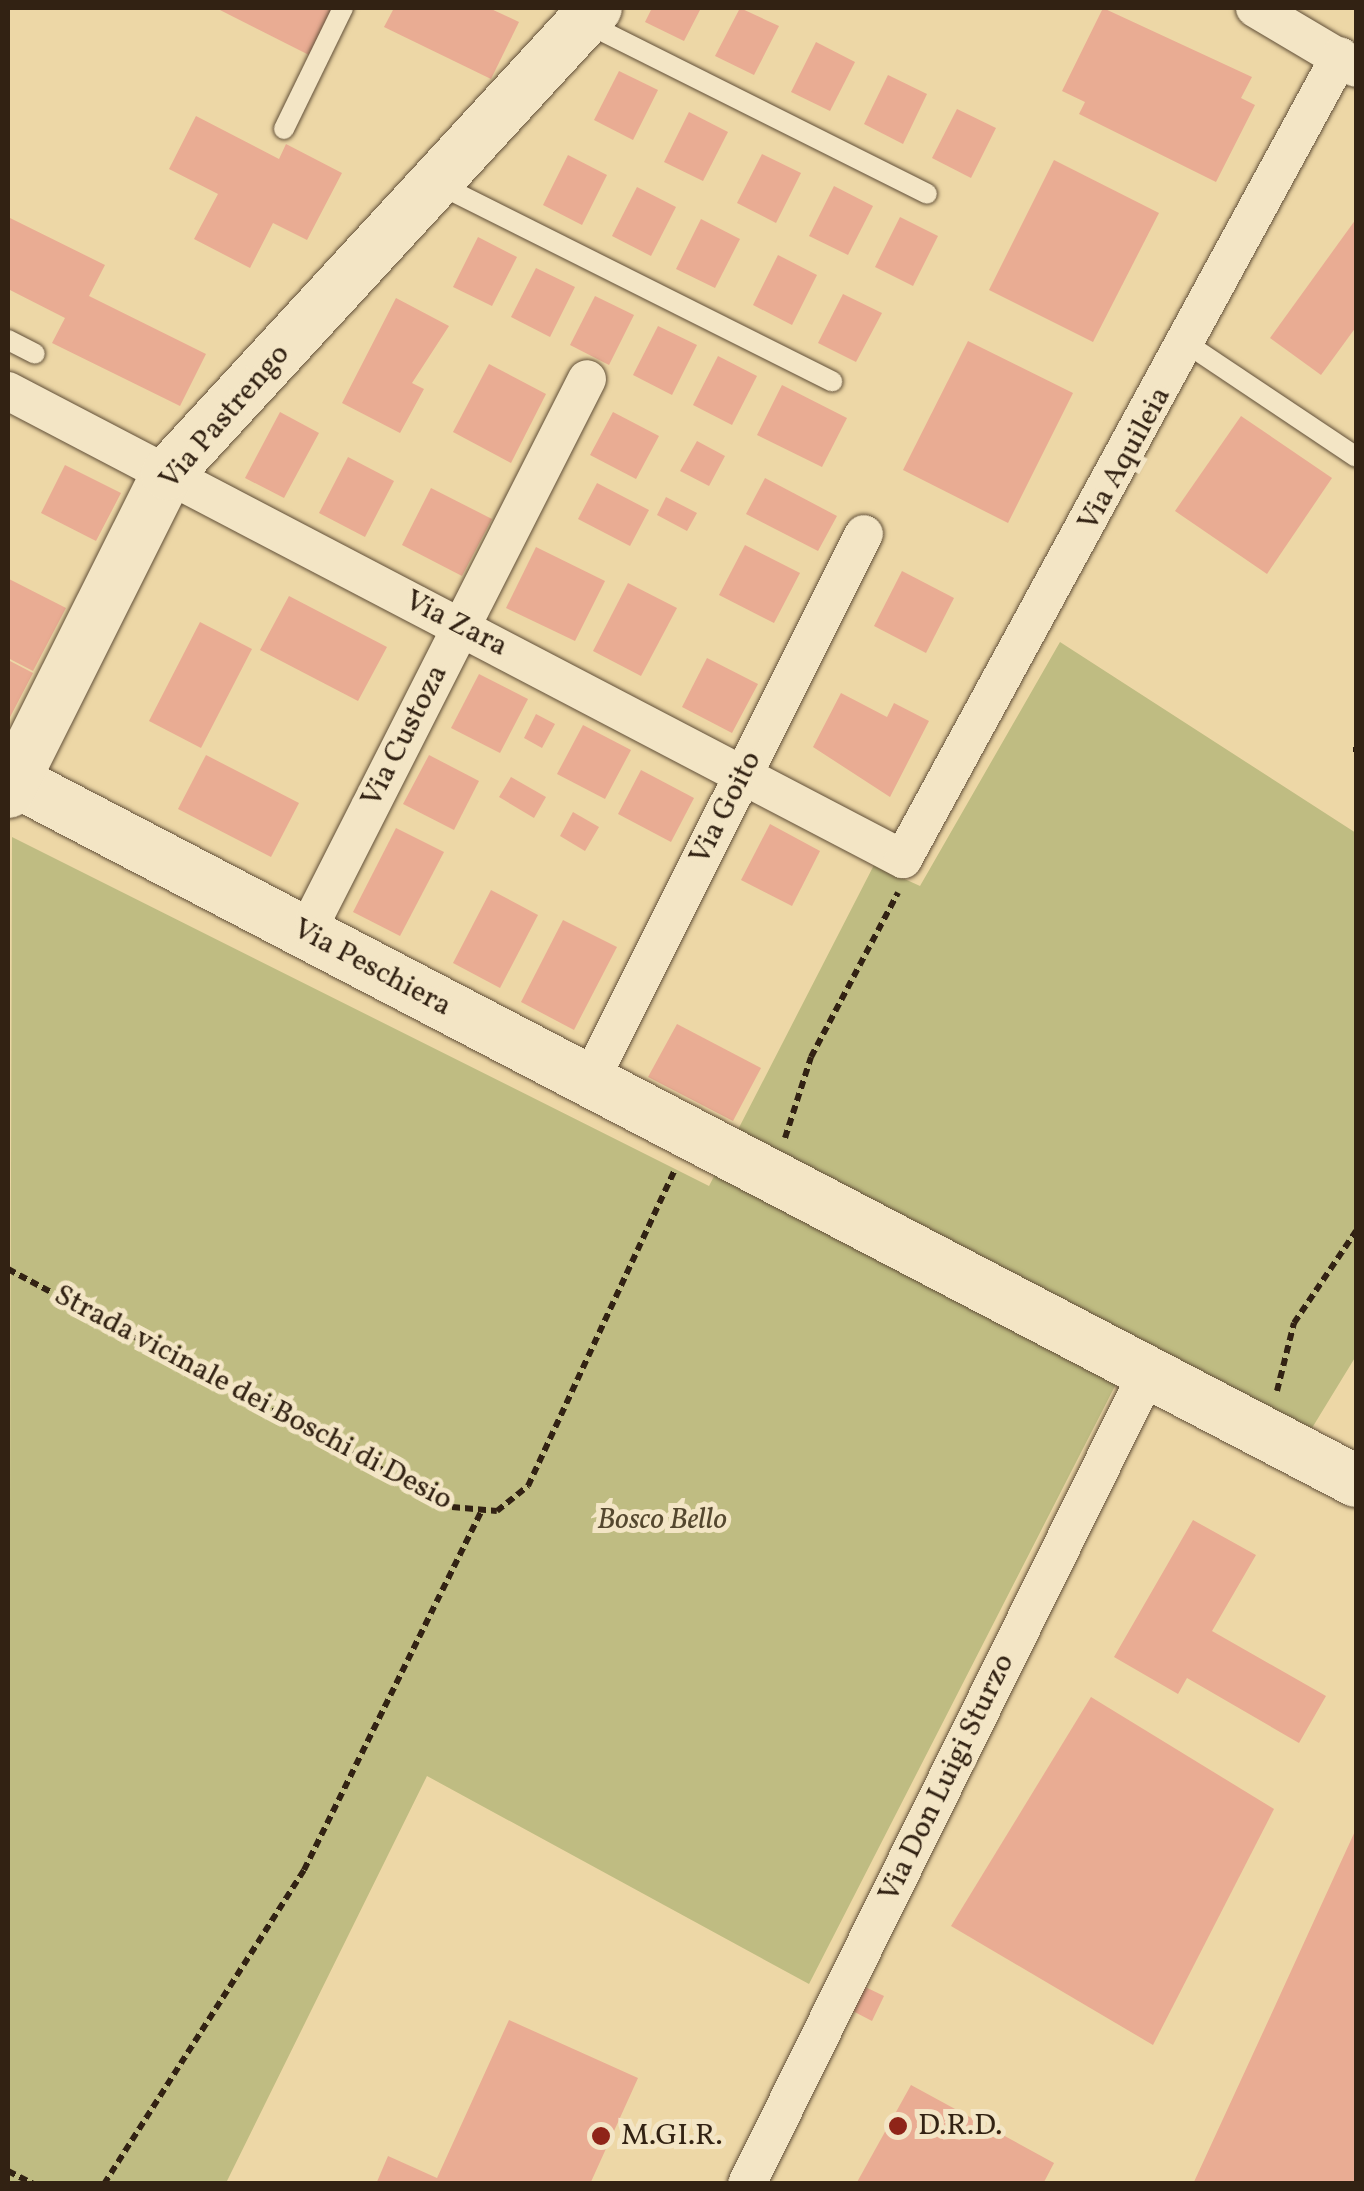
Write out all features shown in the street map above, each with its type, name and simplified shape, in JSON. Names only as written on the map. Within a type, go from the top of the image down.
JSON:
[{"type":"street","points":[[1255,8],[1348,62]]},
{"type":"street","name":"Via Pastrengo","points":[[10,783],[167,474],[438,184],[580,13]]},
{"type":"street","name":"Via Aquileia","points":[[903,859],[1348,62]]},
{"type":"street","name":"Via Custoza","points":[[306,933],[587,379]]},
{"type":"street","name":"Via Zara","points":[[8,391],[903,859]]},
{"type":"street","name":"Via Goito","points":[[588,1082],[864,534]]},
{"type":"street","name":"Via Peschiera","points":[[10,783],[750,1166]]},
{"type":"street","points":[[750,1166],[1356,1481]]},
{"type":"street","name":"Via Don Luigi Sturzo","points":[[746,2184],[1148,1372]]},
{"type":"lane","points":[[284,129],[343,8]]},
{"type":"lane","name":"Via Pastrengo","points":[[580,13],[927,194]]},
{"type":"lane","points":[[438,184],[832,381]]},
{"type":"lane","points":[[8,340],[35,354]]},
{"type":"lane","points":[[1189,345],[1356,457]]},
{"type":"path","points":[[750,1166],[797,1118],[811,1058],[895,912],[903,859]]},
{"type":"path","name":"Strada vicinale dei Boschi di Desio","points":[[8,1269],[452,1507],[481,1512],[516,1501],[528,1486],[690,1137]]},
{"type":"path","points":[[1269,1437],[1294,1323],[1356,1232]]},
{"type":"path","points":[[104,2184],[304,1870],[481,1512]]},
{"type":"path","points":[[8,2171],[34,2184]]},
{"type":"green space","name":"Bosco Bello","points":[[1060,642],[1356,833],[1356,1356],[1312,1428],[1136,1345],[809,1984],[427,1776],[226,2183],[8,2183],[12,837],[709,1186],[874,865],[920,886]]},
{"type":"building","points":[[216,8],[333,8],[309,55]]},
{"type":"building","points":[[394,8],[489,8],[519,22],[491,79],[384,27]]},
{"type":"building","points":[[652,8],[701,8],[684,41],[645,22]]},
{"type":"building","points":[[740,8],[779,26],[754,75],[715,56]]},
{"type":"building","points":[[1103,8],[1252,77],[1241,98],[1255,105],[1216,182],[1079,114],[1085,102],[1062,91]]},
{"type":"building","points":[[816,42],[855,62],[830,111],[791,92]]},
{"type":"building","points":[[619,71],[658,90],[633,140],[594,120]]},
{"type":"building","points":[[888,75],[927,94],[903,144],[864,124]]},
{"type":"building","points":[[957,109],[996,128],[971,178],[932,158]]},
{"type":"building","points":[[689,112],[728,132],[703,181],[664,162]]},
{"type":"building","points":[[196,116],[279,159],[286,144],[342,173],[307,240],[273,223],[250,268],[194,239],[218,194],[169,169]]},
{"type":"building","points":[[762,154],[801,173],[776,223],[737,203]]},
{"type":"building","points":[[568,155],[607,175],[582,225],[543,205]]},
{"type":"building","points":[[1054,160],[1159,213],[1093,342],[989,290]]},
{"type":"building","points":[[834,186],[873,206],[848,255],[809,236]]},
{"type":"building","points":[[637,187],[676,207],[651,256],[612,236]]},
{"type":"building","points":[[8,217],[105,265],[89,296],[206,354],[180,406],[52,343],[65,318],[8,289]]},
{"type":"building","points":[[900,217],[938,236],[913,286],[875,267]]},
{"type":"building","points":[[701,219],[740,239],[715,288],[676,269]]},
{"type":"building","points":[[1356,219],[1356,327],[1321,375],[1270,338]]},
{"type":"building","points":[[478,237],[517,257],[492,306],[453,287]]},
{"type":"building","points":[[778,255],[817,275],[792,325],[753,305]]},
{"type":"building","points":[[536,268],[575,287],[550,337],[511,317]]},
{"type":"building","points":[[843,294],[882,313],[856,362],[818,343]]},
{"type":"building","points":[[595,296],[634,315],[609,365],[570,345]]},
{"type":"building","points":[[396,298],[449,326],[412,383],[424,389],[400,433],[342,403]]},
{"type":"building","points":[[658,326],[697,345],[672,395],[633,375]]},
{"type":"building","points":[[968,341],[1073,393],[1008,523],[903,470]]},
{"type":"building","points":[[718,356],[757,376],[732,425],[693,405]]},
{"type":"building","points":[[489,364],[546,394],[511,463],[453,432]]},
{"type":"building","points":[[782,385],[847,418],[822,467],[757,435]]},
{"type":"building","points":[[280,412],[319,433],[284,498],[245,478]]},
{"type":"building","points":[[613,412],[659,436],[636,479],[590,455]]},
{"type":"building","points":[[1241,416],[1332,478],[1267,574],[1175,511]]},
{"type":"building","points":[[697,441],[725,456],[709,486],[680,471]]},
{"type":"building","points":[[348,457],[394,481],[365,537],[319,513]]},
{"type":"building","points":[[65,465],[121,493],[96,541],[41,513]]},
{"type":"building","points":[[765,478],[837,516],[818,551],[746,514]]},
{"type":"building","points":[[597,483],[649,510],[630,546],[578,519]]},
{"type":"building","points":[[431,488],[492,519],[462,576],[402,545]]},
{"type":"building","points":[[666,497],[697,513],[687,531],[657,515]]},
{"type":"building","points":[[745,545],[800,573],[774,623],[719,595]]},
{"type":"building","points":[[536,547],[605,581],[575,641],[506,608]]},
{"type":"building","points":[[902,571],[954,598],[926,653],[874,626]]},
{"type":"building","points":[[9,579],[66,608],[33,671],[8,658]]},
{"type":"building","points":[[628,583],[677,608],[641,676],[593,651]]},
{"type":"building","points":[[289,596],[387,647],[358,701],[260,650]]},
{"type":"building","points":[[200,622],[252,649],[201,748],[149,721]]},
{"type":"building","points":[[707,658],[758,684],[732,733],[682,707]]},
{"type":"building","points":[[8,660],[33,673],[8,721]]},
{"type":"building","points":[[479,674],[528,699],[500,753],[451,728]]},
{"type":"building","points":[[841,693],[887,717],[894,703],[929,721],[890,797],[813,747]]},
{"type":"building","points":[[536,714],[555,724],[542,748],[524,738]]},
{"type":"building","points":[[583,725],[631,750],[605,799],[557,774]]},
{"type":"building","points":[[206,755],[299,803],[271,857],[178,809]]},
{"type":"building","points":[[429,755],[479,781],[454,830],[403,804]]},
{"type":"building","points":[[641,770],[694,798],[671,842],[618,814]]},
{"type":"building","points":[[511,777],[546,797],[534,818],[499,797]]},
{"type":"building","points":[[573,812],[599,827],[585,851],[560,836]]},
{"type":"building","points":[[770,824],[820,851],[792,906],[741,880]]},
{"type":"building","points":[[396,828],[444,852],[400,936],[353,912]]},
{"type":"building","points":[[491,890],[538,915],[500,988],[453,963]]},
{"type":"building","points":[[563,920],[617,947],[574,1030],[521,1002]]},
{"type":"building","points":[[677,1024],[761,1068],[733,1121],[648,1077]]},
{"type":"building","points":[[1193,1520],[1256,1555],[1212,1631],[1326,1696],[1299,1743],[1187,1678],[1178,1694],[1114,1657]]},
{"type":"building","points":[[1091,1697],[1274,1809],[1153,2045],[951,1926]]},
{"type":"building","points":[[1356,1829],[1356,2184],[1193,2184],[1270,2017]]},
{"type":"building","points":[[859,1984],[884,1996],[872,2021],[847,2008]]},
{"type":"building","points":[[509,2020],[638,2078],[590,2184],[376,2184],[388,2156],[437,2178]]},
{"type":"building","points":[[911,2085],[1054,2163],[1043,2184],[856,2184]]},
{"type":"place","name":"D.R.D.","points":[[898,2126]]},
{"type":"place","name":"M.GI.R.","points":[[601,2136]]}]
